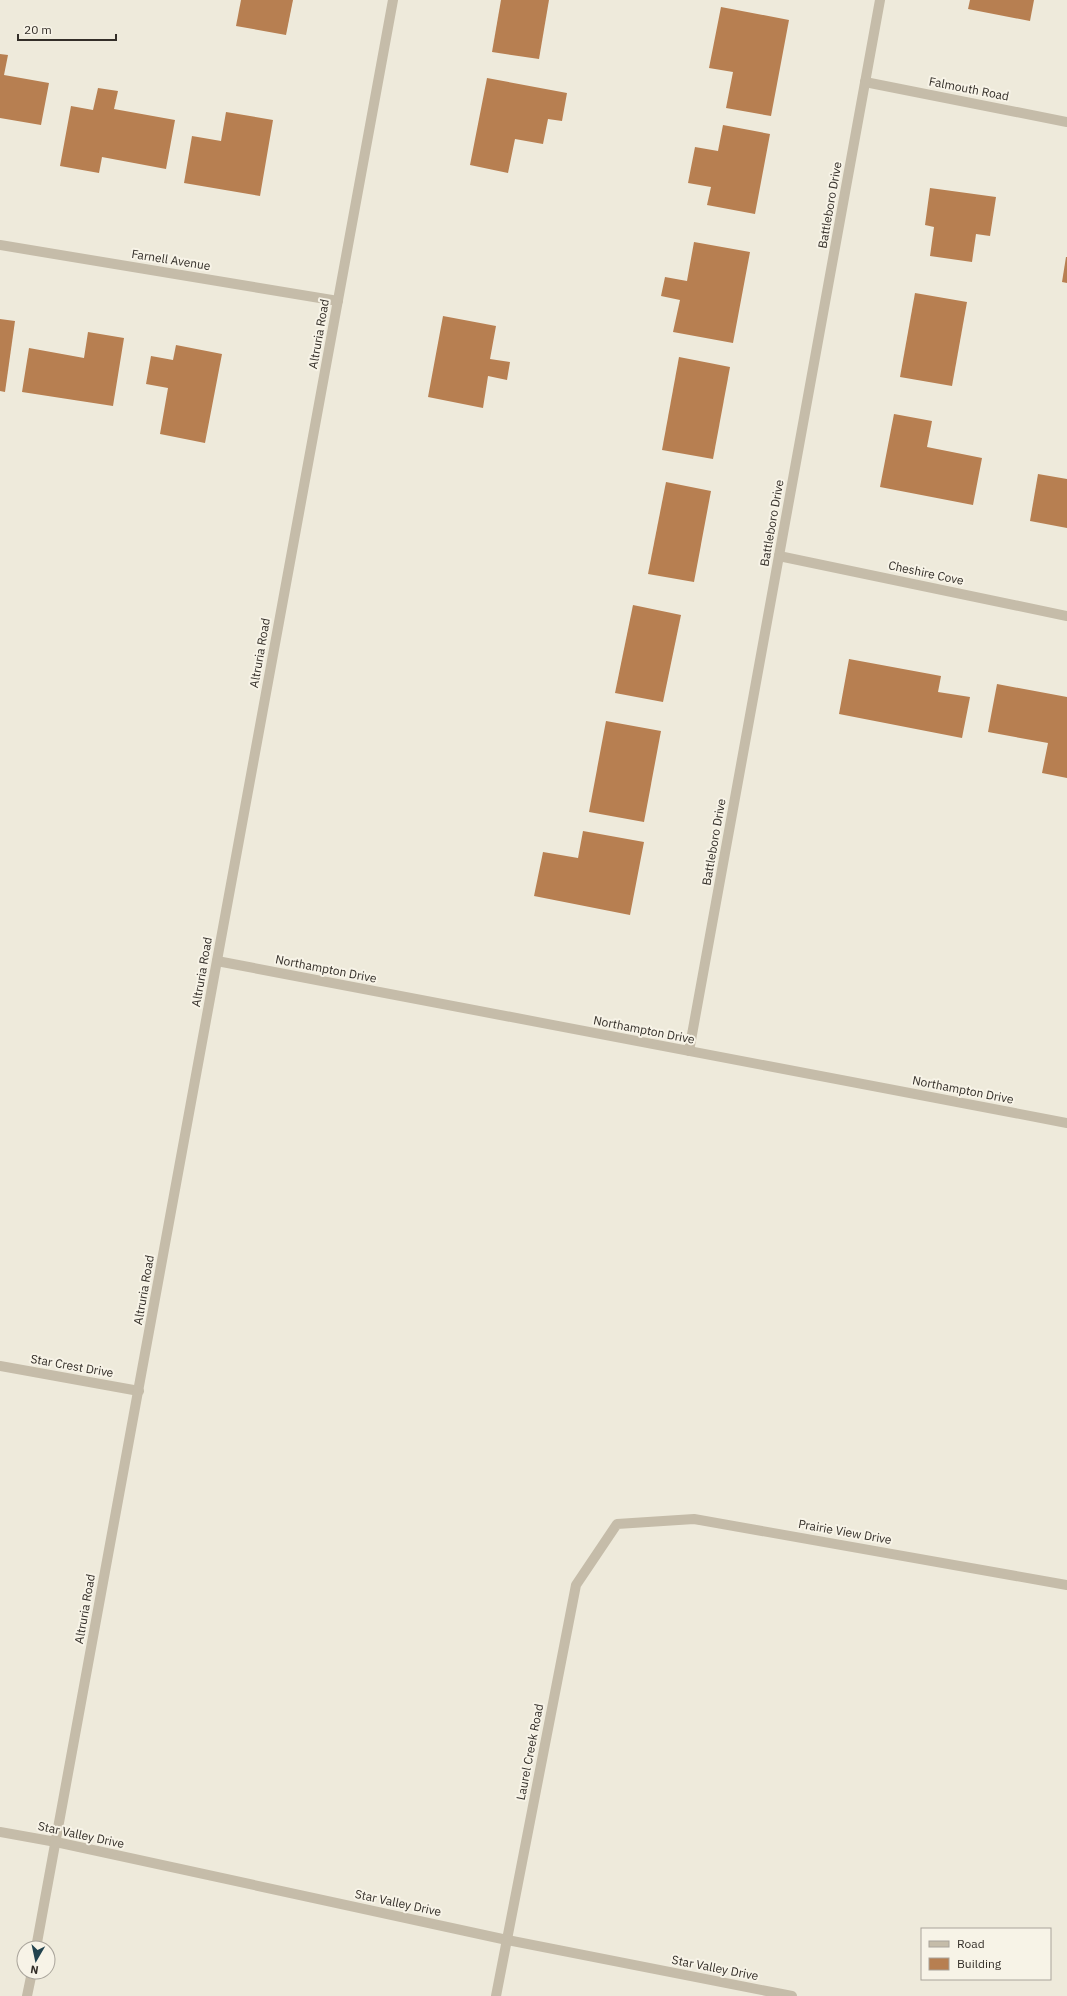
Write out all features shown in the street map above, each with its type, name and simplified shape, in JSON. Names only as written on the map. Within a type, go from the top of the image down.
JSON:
[{"type":"street","name":"Altruria Road","points":[[38,1940],[393,0]]},
{"type":"street","name":"Battleboro Drive","points":[[689,1051],[880,0]]},
{"type":"street","name":"Falmouth Road","points":[[865,82],[1067,122]]},
{"type":"street","name":"Farnell Avenue","points":[[0,245],[338,301]]},
{"type":"street","name":"Cheshire Cove","points":[[779,556],[1067,616]]},
{"type":"street","name":"Northampton Drive","points":[[217,961],[1067,1123]]},
{"type":"street","name":"Star Crest Drive","points":[[0,1366],[139,1391]]},
{"type":"street","name":"Prairie View Drive","points":[[617,1524],[694,1519],[1067,1585]]},
{"type":"street","name":"Laurel Creek Road","points":[[496,1996],[576,1585],[617,1524]]},
{"type":"street","name":"Star Valley Drive","points":[[0,1832],[56,1842],[507,1940],[792,1996]]},
{"type":"street","points":[[27,1996],[30,1980]]},
{"type":"building","points":[[241,0],[293,0],[286,35],[236,26]]},
{"type":"building","points":[[501,0],[549,0],[539,59],[492,52]]},
{"type":"building","points":[[970,0],[1034,0],[1030,21],[968,9]]},
{"type":"building","points":[[721,7],[789,20],[771,116],[726,108],[733,72],[709,68]]},
{"type":"building","points":[[0,54],[8,55],[4,75],[49,83],[41,125],[0,118]]},
{"type":"building","points":[[487,78],[567,93],[562,121],[548,119],[543,144],[515,139],[508,173],[470,165]]},
{"type":"building","points":[[98,88],[118,91],[114,109],[175,120],[166,169],[102,157],[99,173],[60,166],[71,106],[93,110]]},
{"type":"building","points":[[226,112],[273,120],[260,196],[184,183],[192,136],[221,141]]},
{"type":"building","points":[[723,125],[770,134],[755,214],[707,205],[711,187],[688,183],[695,147],[718,151]]},
{"type":"building","points":[[930,188],[996,197],[990,236],[976,234],[972,262],[930,256],[934,227],[925,225]]},
{"type":"building","points":[[694,242],[750,252],[733,343],[673,332],[680,300],[661,296],[665,277],[687,281]]},
{"type":"building","points":[[1067,257],[1067,283],[1062,282]]},
{"type":"building","points":[[915,293],[967,302],[952,386],[900,377]]},
{"type":"building","points":[[443,316],[496,326],[490,359],[510,362],[507,380],[488,376],[483,408],[428,397]]},
{"type":"building","points":[[0,319],[15,321],[5,392],[0,391]]},
{"type":"building","points":[[88,332],[124,338],[113,406],[22,392],[29,348],[84,358]]},
{"type":"building","points":[[176,345],[222,354],[205,443],[160,434],[168,388],[146,384],[151,356],[173,360]]},
{"type":"building","points":[[679,357],[730,367],[713,459],[662,450]]},
{"type":"building","points":[[894,414],[932,421],[927,447],[982,458],[973,505],[880,487]]},
{"type":"building","points":[[1038,474],[1067,479],[1067,528],[1030,521]]},
{"type":"building","points":[[666,482],[711,491],[694,582],[648,574]]},
{"type":"building","points":[[633,605],[681,615],[663,702],[615,693]]},
{"type":"building","points":[[849,659],[941,676],[938,692],[970,697],[962,738],[839,714]]},
{"type":"building","points":[[997,684],[1067,697],[1067,778],[1042,773],[1048,743],[988,732]]},
{"type":"building","points":[[606,721],[661,731],[644,822],[589,812]]},
{"type":"building","points":[[583,831],[644,842],[630,915],[534,896],[543,852],[578,858]]}]
